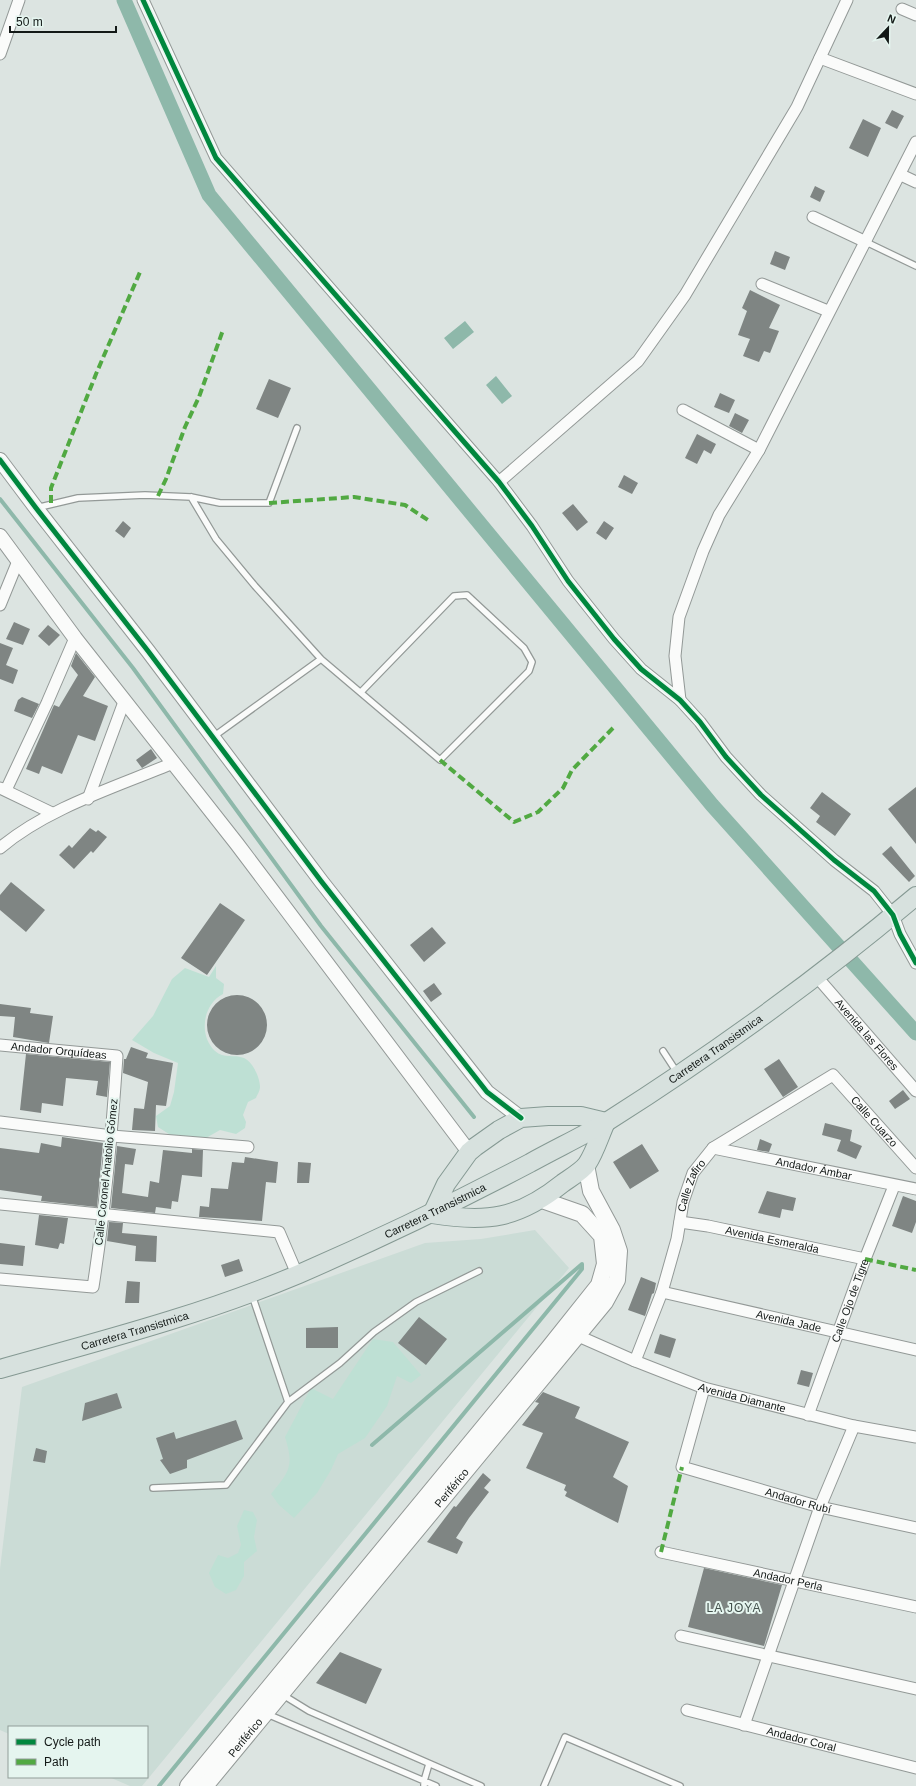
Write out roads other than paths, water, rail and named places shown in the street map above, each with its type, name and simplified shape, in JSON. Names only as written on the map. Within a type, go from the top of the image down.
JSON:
[{"type":"main road","points":[[893,915],[916,896]]},
{"type":"main road","name":"Carretera Transistmica","points":[[0,1369],[176,1319],[297,1274],[432,1214],[606,1122],[678,1074],[823,972],[893,915]]},
{"type":"main road","points":[[581,1116],[606,1122],[586,1165],[542,1200],[513,1212],[492,1218],[460,1218],[432,1214],[446,1184],[469,1152],[499,1130],[521,1118],[581,1116]]},
{"type":"main road","name":"Periférico","points":[[275,1691],[598,1285],[612,1265],[619,1251],[612,1230],[591,1191],[586,1165]]},
{"type":"main road","name":"Periférico","points":[[188,1786],[275,1691],[605,1302],[617,1280],[602,1236],[582,1214],[542,1200]]},
{"type":"main road","name":"Periférico","points":[[205,1786],[258,1710]]},
{"type":"street","points":[[0,54],[19,0]]},
{"type":"street","points":[[143,0],[216,158],[499,482],[532,526],[568,581],[614,639],[641,669],[680,700],[700,722],[726,756],[761,795],[834,860],[874,891],[893,915],[900,934],[916,963]]},
{"type":"street","points":[[499,482],[638,361],[685,295],[797,107],[847,0]]},
{"type":"street","points":[[902,9],[916,15]]},
{"type":"street","points":[[820,58],[916,94]]},
{"type":"street","points":[[680,700],[675,656],[679,617],[691,579],[719,515],[758,450],[828,311],[901,175],[916,142]]},
{"type":"street","points":[[901,175],[916,182]]},
{"type":"street","points":[[813,217],[866,242]]},
{"type":"street","points":[[762,284],[828,311]]},
{"type":"street","points":[[683,410],[758,450]]},
{"type":"street","points":[[0,460],[148,651],[321,881],[488,1092],[521,1118]]},
{"type":"street","points":[[0,536],[75,638],[350,993],[469,1152]]},
{"type":"street","points":[[0,605],[18,561]]},
{"type":"street","points":[[52,813],[3,789],[47,703],[75,638]]},
{"type":"street","points":[[88,799],[124,702]]},
{"type":"street","points":[[0,848],[12,838],[52,813],[173,763]]},
{"type":"street","name":"Avenida las Flores","points":[[823,972],[916,1091]]},
{"type":"street","name":"Andador Orquídeas","points":[[0,1045],[117,1056]]},
{"type":"street","name":"Calle Coronel Anatolio Gómez","points":[[0,1279],[93,1287],[104,1215],[112,1136],[117,1056]]},
{"type":"street","name":"Calle Zafiro","points":[[635,1361],[662,1292],[680,1222],[683,1202],[693,1173],[713,1148],[834,1075]]},
{"type":"street","name":"Calle Cuarzo","points":[[834,1075],[916,1168]]},
{"type":"street","points":[[0,1122],[112,1136],[248,1147]]},
{"type":"street","name":"Andador Ámbar","points":[[713,1148],[916,1190]]},
{"type":"street","name":"Calle Ojo de Tigre","points":[[808,1415],[865,1259],[894,1186]]},
{"type":"street","points":[[0,1204],[279,1232],[297,1274]]},
{"type":"street","name":"Avenida Esmeralda","points":[[680,1222],[708,1226],[865,1259]]},
{"type":"street","name":"Avenida Jade","points":[[662,1292],[838,1334],[916,1350]]},
{"type":"street","name":"Avenida Diamante","points":[[576,1335],[635,1361],[704,1388],[854,1426],[916,1437]]},
{"type":"street","name":"Andador Rubí","points":[[704,1388],[682,1467],[820,1507],[916,1528]]},
{"type":"street","points":[[744,1725],[767,1655],[820,1507],[854,1426]]},
{"type":"street","name":"Andador Perla","points":[[661,1552],[916,1607]]},
{"type":"street","points":[[681,1636],[916,1689]]},
{"type":"street","name":"Andador Coral","points":[[687,1710],[916,1768]]},
{"type":"lane","points":[[866,242],[916,266]]},
{"type":"lane","points":[[36,508],[78,498],[146,495],[191,497],[220,503],[269,503],[297,428]]},
{"type":"lane","points":[[191,497],[216,539],[255,586],[321,659],[440,760],[529,671],[532,662],[524,648],[467,596],[454,596],[361,692]]},
{"type":"lane","points":[[213,737],[321,659]]},
{"type":"lane","points":[[664,1050],[678,1074]]},
{"type":"lane","points":[[153,1488],[226,1484],[288,1402],[340,1363],[374,1332],[416,1302],[479,1271]]},
{"type":"lane","points":[[251,1292],[288,1402]]},
{"type":"lane","points":[[275,1691],[309,1711],[480,1786]]},
{"type":"lane","points":[[258,1710],[424,1783],[436,1786]]},
{"type":"lane","points":[[544,1786],[565,1737],[680,1786]]},
{"type":"lane","points":[[424,1783],[429,1764]]},
{"type":"waterway","points":[[124,0],[209,195],[712,805],[916,1033]]},
{"type":"waterway","points":[[0,499],[133,668],[321,926],[474,1117]]},
{"type":"waterway","points":[[159,1786],[582,1269],[582,1264],[372,1445]]},
{"type":"district","name":"LA JOYA","points":[[734,1608]]}]
